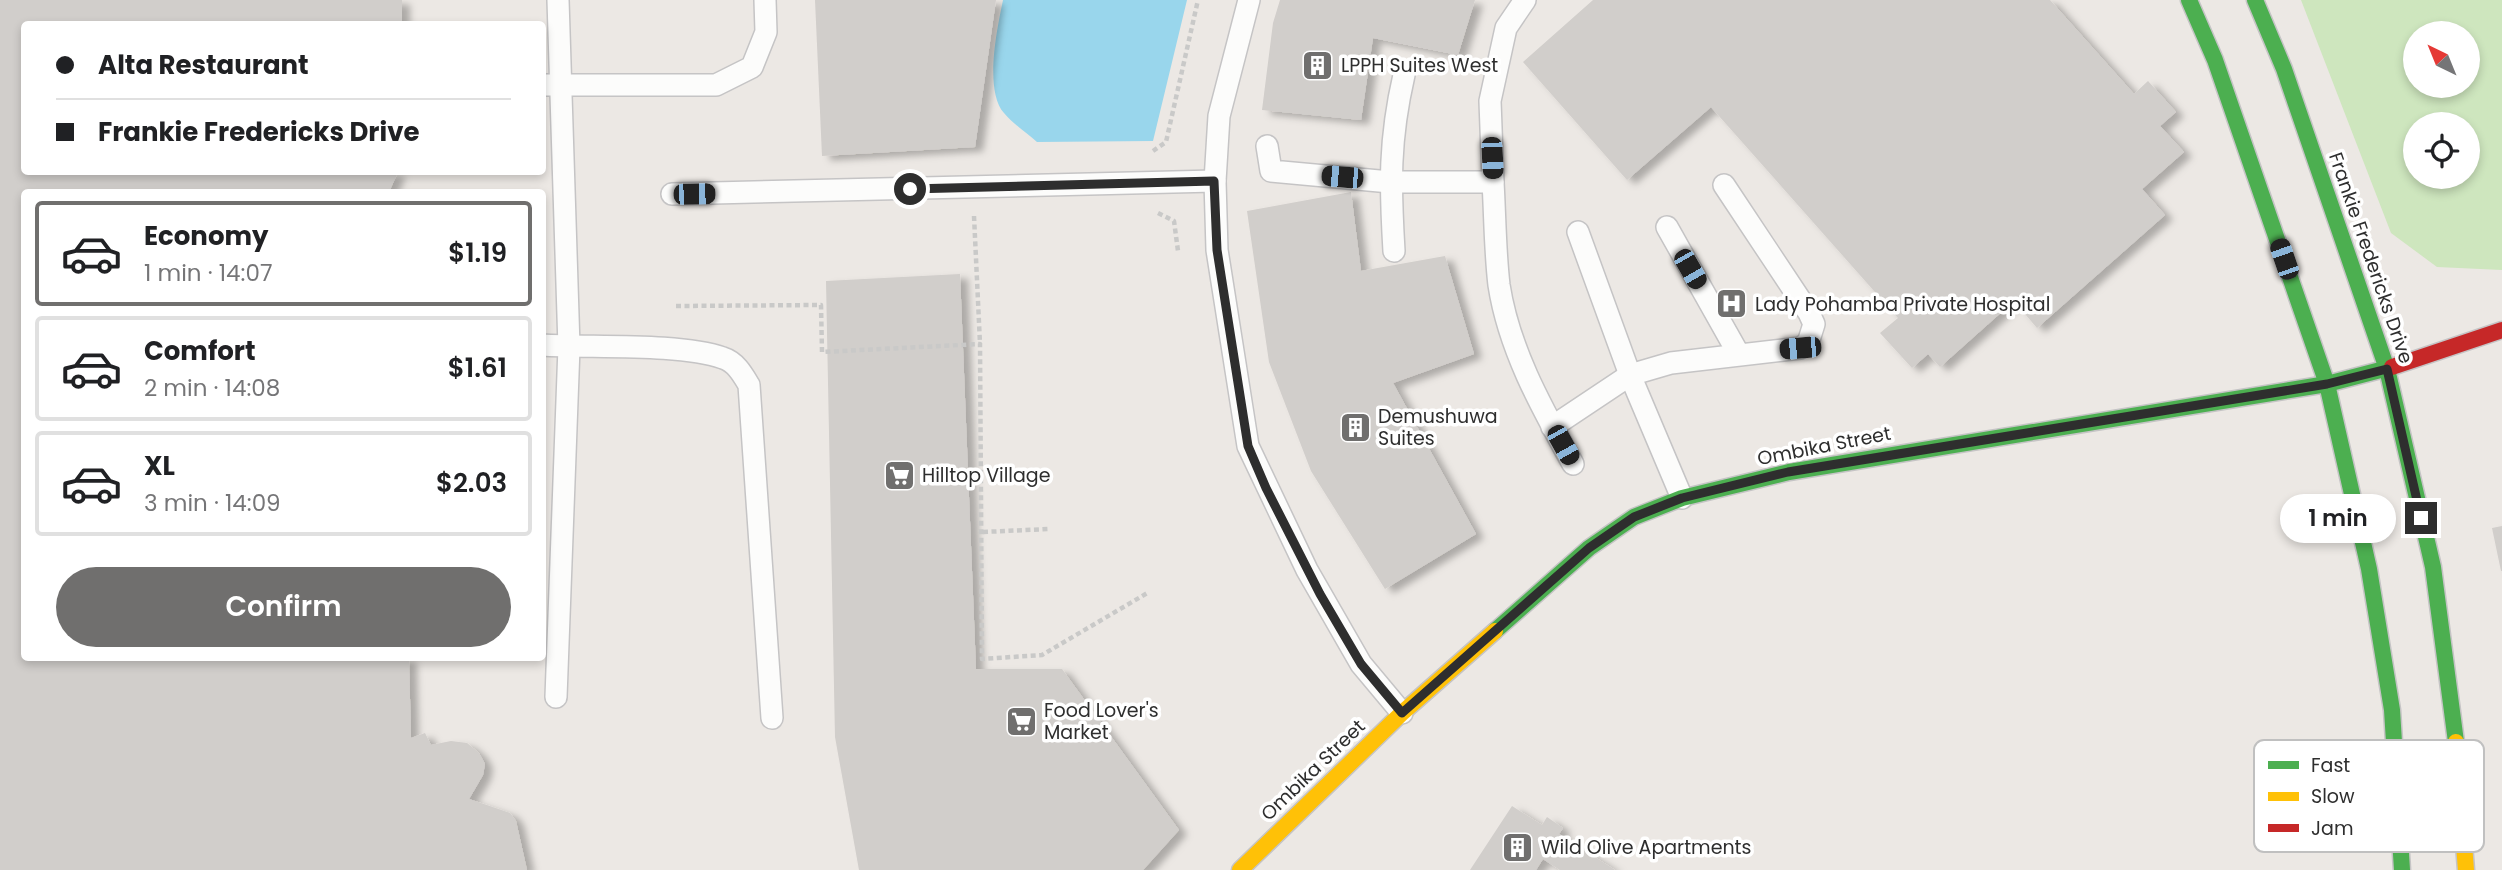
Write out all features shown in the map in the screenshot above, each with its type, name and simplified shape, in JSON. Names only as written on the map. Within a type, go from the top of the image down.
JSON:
[{"type":"main road","points":[[2189,0],[2215,60],[2327,384],[2369,569],[2392,710],[2394,740]]},
{"type":"main road","name":"Frankie Fredericks Drive","points":[[2255,0],[2284,69],[2387,369],[2433,567],[2456,740]]},
{"type":"main road","name":"Ombika Street","points":[[1240,870],[1402,713],[1589,548],[1634,517],[1682,498],[1788,472],[2327,384],[2387,369],[2502,330]]},
{"type":"main road","points":[[2401,852],[2402,870]]},
{"type":"main road","name":"Frankie Fredericks Drive","points":[[2465,852],[2466,870]]},
{"type":"lane","points":[[556,697],[569,347],[552,85],[558,0]]},
{"type":"lane","points":[[552,85],[716,85],[752,67],[766,32],[765,0]]},
{"type":"lane","points":[[1249,0],[1219,116],[1214,181],[1217,250],[1248,446],[1271,500],[1327,606],[1361,664],[1402,713]]},
{"type":"lane","points":[[1525,0],[1506,28],[1490,101],[1500,286],[1513,339],[1531,387],[1573,464]]},
{"type":"lane","points":[[1394,251],[1390,182],[1393,125],[1404,75]]},
{"type":"lane","points":[[1267,146],[1267,178],[1493,182]]},
{"type":"lane","points":[[672,194],[1214,181]]},
{"type":"lane","points":[[1552,427],[1630,375],[1671,363],[1738,353],[1800,348],[1808,343],[1814,324],[1724,184]]},
{"type":"lane","points":[[1667,228],[1738,353]]},
{"type":"lane","points":[[1578,232],[1630,375],[1682,498]]},
{"type":"lane","points":[[546,345],[677,351],[725,358],[741,371],[749,386],[772,718]]},
{"type":"path","points":[[1171,112],[1198,0]]},
{"type":"path","points":[[974,211],[980,344],[982,659],[1042,655],[1149,592]]},
{"type":"path","points":[[676,306],[821,305],[822,352],[980,344]]},
{"type":"path","points":[[983,532],[1049,529]]},
{"type":"green space","points":[[2301,0],[2502,0],[2502,270],[2437,267],[2391,233]]},
{"type":"water","points":[[1003,0],[1187,0],[1153,141],[1037,142],[1012,121],[998,103],[993,75],[995,42]]},
{"type":"building","points":[[0,0],[402,0],[402,21],[21,21],[21,175],[397,175],[390,189],[21,189],[21,661],[409,661],[411,738],[425,733],[431,745],[451,741],[467,743],[479,753],[485,764],[483,775],[469,799],[510,813],[516,821],[527,870],[0,870]]},
{"type":"building","points":[[815,0],[996,0],[975,147],[822,156]]},
{"type":"building","name":"LPPH Suites West","points":[[1280,0],[1475,0],[1458,55],[1373,38],[1361,120],[1262,110],[1273,23]]},
{"type":"building","points":[[1593,0],[2050,0],[2134,94],[2148,81],[2176,112],[2160,126],[2184,152],[2142,189],[2165,215],[2037,328],[2014,301],[1940,367],[1928,354],[1912,368],[1880,333],[1898,318],[1711,107],[1627,180],[1523,62]]},
{"type":"building","name":"Demushuwa Suites","points":[[1351,192],[1361,271],[1445,256],[1474,354],[1393,383],[1476,534],[1385,589],[1311,471],[1269,362],[1247,211]]},
{"type":"building","name":"Hilltop Village","points":[[960,274],[976,669],[1062,669],[1179,830],[1143,870],[859,870],[835,737],[826,281]]},
{"type":"building","points":[[2502,526],[2502,571],[2501,571],[2492,528]]},
{"type":"building","name":"Wild Olive Apartments","points":[[1512,806],[1542,825],[1547,817],[1563,828],[1559,834],[1615,870],[1560,870],[1543,859],[1536,870],[1470,870]]},
{"type":"traffic: fast","points":[[2189,0],[2215,60],[2327,384],[2369,569],[2392,710],[2394,740]]},
{"type":"traffic: fast","points":[[2255,0],[2284,69],[2387,369],[2433,567],[2456,740]]},
{"type":"traffic: fast","points":[[1495,631],[1589,548],[1634,517],[1682,498],[1789,472],[2327,384],[2392,367]]},
{"type":"traffic: fast","points":[[2401,852],[2402,870]]},
{"type":"traffic: slow","points":[[1240,870],[1402,713],[1495,631]]},
{"type":"traffic: slow","points":[[2465,852],[2466,870]]},
{"type":"traffic: jam","points":[[2392,367],[2502,330]]},
{"type":"place","name":"LPPH Suites West","points":[[1318,65]]},
{"type":"place","name":"Lady Pohamba Private Hospital","points":[[1732,304]]},
{"type":"place","name":"Demushuwa Suites","points":[[1355,427]]},
{"type":"place","name":"Hilltop Village","points":[[899,475]]},
{"type":"place","name":"Food Lover's Market","points":[[1021,721]]},
{"type":"place","name":"Wild Olive Apartments","points":[[1518,847]]},
{"type":"route","points":[[910,189],[1214,181],[1217,250],[1248,446],[1266,488],[1320,594],[1361,664],[1402,713],[1589,548],[1634,517],[1682,498],[1788,472],[2327,384],[2387,369],[2421,518]]}]
